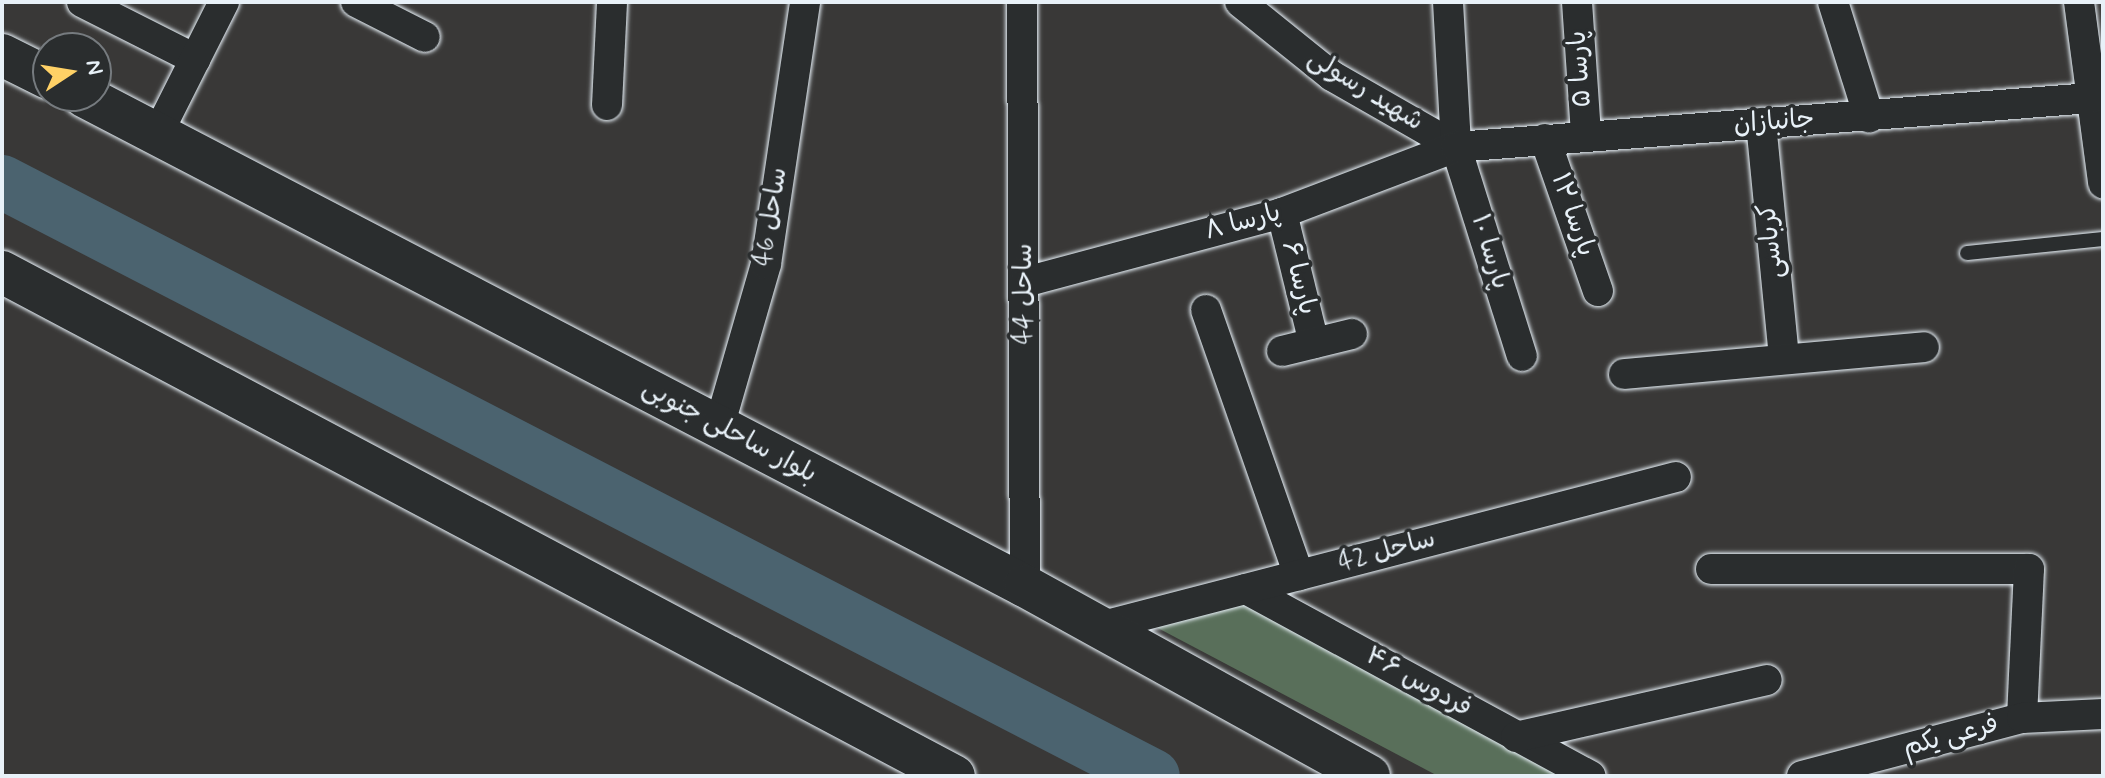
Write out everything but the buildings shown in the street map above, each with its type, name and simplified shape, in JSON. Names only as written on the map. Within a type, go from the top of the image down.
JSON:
[{"type":"main road","points":[[2,55],[32,70]]},
{"type":"main road","name":"بلوار ساحلی جنوبی","points":[[112,110],[1025,586],[1369,776]]},
{"type":"main road","points":[[2,272],[954,776]]},
{"type":"street","points":[[82,2],[195,59]]},
{"type":"street","points":[[158,133],[224,2]]},
{"type":"street","points":[[356,2],[425,37]]},
{"type":"street","points":[[607,105],[612,2]]},
{"type":"street","name":"ساحل 46","points":[[719,427],[766,264],[805,2]]},
{"type":"street","name":"ساحل 44","points":[[1022,2],[1025,586]]},
{"type":"street","name":"شهید رسولی","points":[[1240,2],[1332,76],[1456,147]]},
{"type":"street","name":"پارسا ۱۰","points":[[1448,2],[1456,147],[1522,356]]},
{"type":"street","name":"پارسا ۵","points":[[1577,2],[1586,135]]},
{"type":"street","points":[[1833,2],[1869,117]]},
{"type":"street","points":[[2079,2],[2093,34],[2092,98],[2103,183]]},
{"type":"street","name":"جانبازان","points":[[1456,147],[2092,98]]},
{"type":"street","name":"کرباسی","points":[[1761,123],[1784,359]]},
{"type":"street","name":"پارسا ۱۲","points":[[1545,139],[1598,291]]},
{"type":"street","name":"پارسا ۸","points":[[1025,282],[1282,213],[1456,147]]},
{"type":"street","name":"پارسا ۶","points":[[1282,213],[1314,343]]},
{"type":"street","points":[[1206,310],[1299,575]]},
{"type":"street","points":[[1282,351],[1352,334]]},
{"type":"street","points":[[1624,374],[1924,347]]},
{"type":"street","name":"ساحل 42","points":[[1099,627],[1676,477]]},
{"type":"street","points":[[1711,569],[2029,569],[2022,718]]},
{"type":"street","name":"فردوس ۴۶","points":[[1246,589],[1591,776]]},
{"type":"street","points":[[1516,737],[1767,680]]},
{"type":"street","name":"فرعی یکم","points":[[1802,776],[2022,718],[2103,714]]},
{"type":"lane","points":[[1967,253],[2103,239]]},
{"type":"green space","points":[[1239,601],[1572,776],[1438,776],[1154,626]]},
{"type":"waterway","points":[[2,182],[1153,776]]}]
